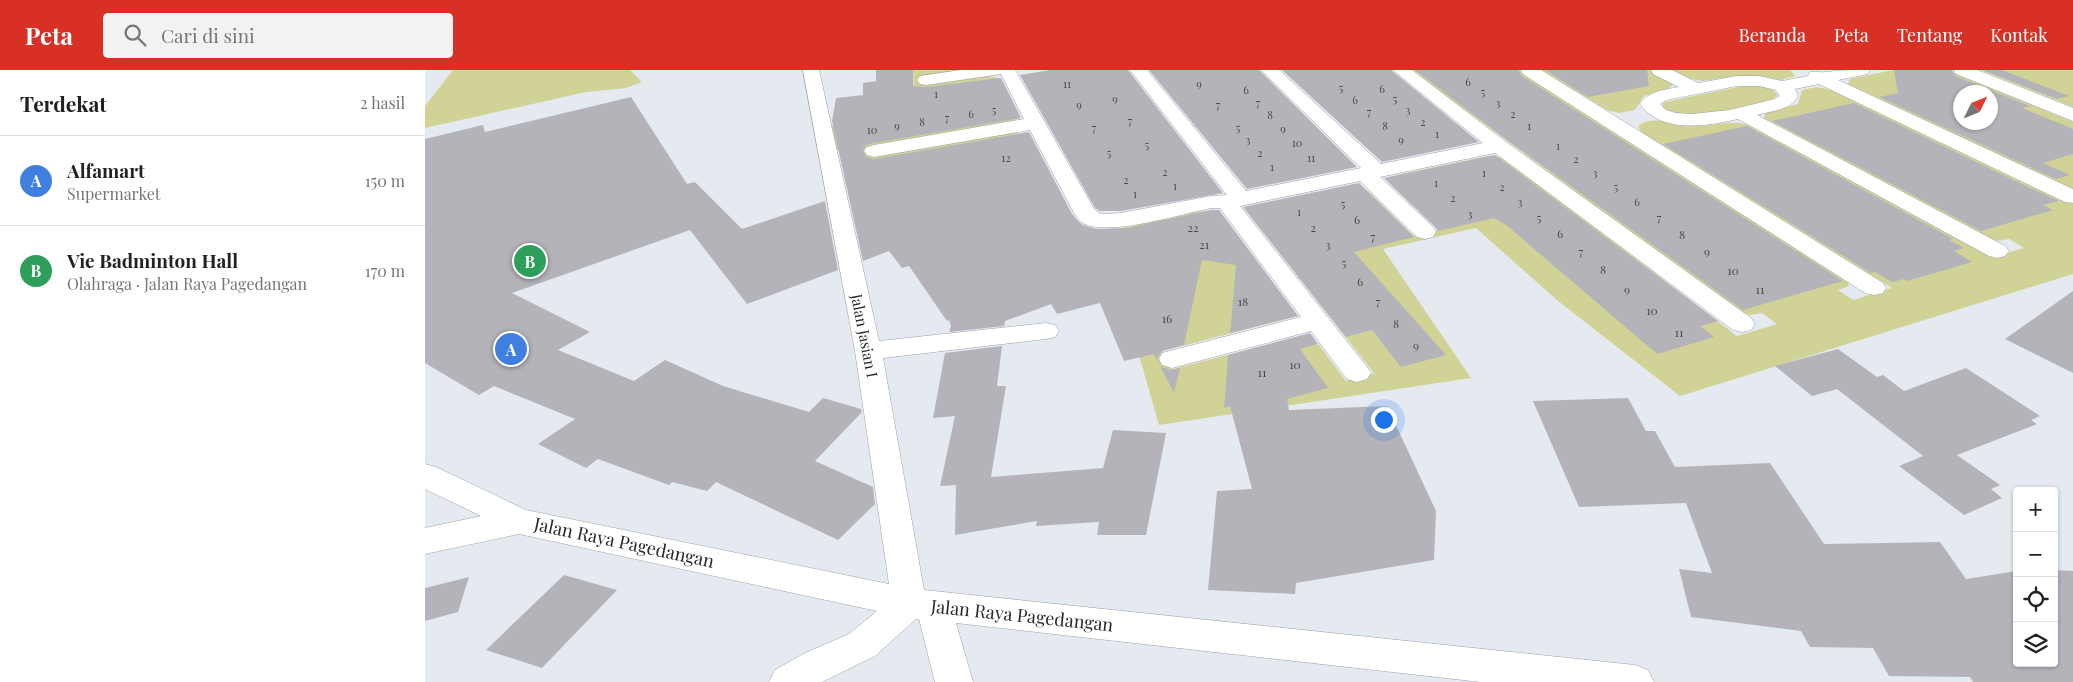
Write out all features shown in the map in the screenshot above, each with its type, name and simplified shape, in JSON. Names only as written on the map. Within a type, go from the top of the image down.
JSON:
[{"type":"street","name":"Jalan Jasian I","points":[[811,70],[827,156],[921,605],[954,682]]},
{"type":"street","points":[[926,80],[998,70]]},
{"type":"street","points":[[1007,70],[1085,213],[1092,219],[1105,221],[1121,220],[1211,202],[1233,200],[1499,146]]},
{"type":"street","points":[[1138,70],[1233,200],[1317,321],[1357,373]]},
{"type":"street","points":[[1269,70],[1370,172],[1425,232]]},
{"type":"street","points":[[1401,70],[1499,146],[1742,324]]},
{"type":"street","points":[[1529,70],[1874,288]]},
{"type":"street","points":[[1659,70],[1694,88]]},
{"type":"street","points":[[1803,70],[2073,196]]},
{"type":"street","points":[[1782,86],[1862,70]]},
{"type":"street","points":[[1962,70],[2073,115]]},
{"type":"street","points":[[1613,122],[1657,113],[1680,120],[1693,120],[1781,103],[1787,100],[1789,96],[1788,91],[1782,86],[1747,80],[1694,88],[1653,99],[1649,104],[1657,113]]},
{"type":"street","points":[[1738,112],[1997,251]]},
{"type":"street","points":[[874,151],[1035,123]]},
{"type":"street","points":[[1172,359],[1317,321]]},
{"type":"street","points":[[868,351],[1046,332]]},
{"type":"street","name":"Jalan Raya Pagedangan","points":[[425,475],[519,521],[921,605],[1552,678],[1635,682]]},
{"type":"street","points":[[425,542],[519,521]]},
{"type":"street","points":[[788,682],[818,665],[862,645],[921,605]]},
{"type":"green space","points":[[453,70],[630,70],[642,82],[626,88],[586,92],[425,128],[425,106]]},
{"type":"green space","points":[[913,70],[967,70],[920,77],[923,85],[973,76],[1000,79],[1019,116],[1015,121],[868,148],[870,157],[1010,133],[1028,134],[1045,169],[1070,211],[1084,225],[1093,228],[1111,229],[1191,212],[1213,212],[1282,320],[1163,351],[1173,369],[1289,339],[1319,345],[1346,381],[1374,373],[1251,217],[1363,188],[1414,236],[1439,230],[1392,186],[1392,178],[1401,174],[1488,156],[1502,158],[1510,162],[1737,336],[1777,324],[1762,313],[1750,315],[1737,311],[1411,70],[1517,70],[1846,279],[1849,286],[1838,290],[1853,300],[1892,288],[1641,132],[1638,126],[1657,120],[1692,126],[1732,123],[1746,124],[1993,257],[2024,248],[2009,239],[1992,240],[1764,118],[1766,112],[1798,104],[1802,90],[1817,87],[1831,90],[2073,203],[2073,274],[1680,396],[1558,301],[1476,228],[1383,249],[1471,378],[1159,425],[1125,306],[1078,244],[862,164],[857,147],[834,151],[830,126],[915,115]]},
{"type":"green space","points":[[1541,70],[1649,70],[1668,80],[1673,85],[1668,89],[1644,96],[1635,110],[1619,113],[1607,110]]},
{"type":"green space","points":[[1670,70],[1790,70],[1795,76],[1781,80],[1737,76],[1702,81],[1686,78]]},
{"type":"green space","points":[[1893,70],[1947,70],[1983,85],[1953,85],[1953,130],[1998,130],[1998,91],[2073,122],[2073,189],[1848,84],[1850,79]]},
{"type":"green space","points":[[1980,70],[2073,70],[2073,107]]},
{"type":"green space","points":[[1748,85],[1771,88],[1778,95],[1773,99],[1748,105],[1698,114],[1670,112],[1662,106],[1664,102]]},
{"type":"building","points":[[876,70],[913,70],[913,86],[926,87],[1001,78],[1021,118],[866,145],[863,150],[866,157],[874,159],[1029,132],[1072,214],[1082,225],[1096,229],[1128,228],[1211,210],[1219,210],[1298,316],[1230,333],[1236,265],[1202,260],[1184,345],[1162,351],[1157,358],[1161,367],[1171,370],[1180,368],[1174,393],[1154,354],[1124,361],[1100,303],[1057,314],[1051,304],[1005,321],[1004,326],[949,332],[951,326],[949,320],[947,321],[909,266],[902,268],[889,251],[863,261],[832,121],[836,98],[863,95],[863,83],[876,81]]},
{"type":"building","points":[[1050,70],[1128,70],[1223,193],[1121,211],[1100,211],[1095,208],[1020,75]]},
{"type":"building","points":[[1149,70],[1259,70],[1357,167],[1247,189]]},
{"type":"building","points":[[1282,70],[1391,70],[1479,142],[1382,162]]},
{"type":"building","points":[[1415,70],[1519,70],[1522,76],[1843,281],[1743,310],[1507,140]]},
{"type":"building","points":[[1545,70],[1647,70],[1649,86],[1588,97]]},
{"type":"building","points":[[1894,70],[1952,70],[1955,76],[1978,85],[1953,85],[1953,130],[1998,130],[1998,93],[2030,106],[2022,108],[2073,129],[2073,154],[2043,163],[2070,175],[2056,179],[1879,97],[1898,93]]},
{"type":"building","points":[[1982,70],[2002,70],[2069,96],[2057,99]]},
{"type":"building","points":[[631,97],[687,184],[695,182],[742,229],[825,201],[838,270],[747,304],[690,230],[512,293],[590,332],[558,350],[634,381],[665,360],[723,386],[809,412],[823,398],[861,409],[862,412],[815,461],[873,487],[875,504],[838,540],[716,482],[707,491],[672,482],[669,485],[598,459],[586,468],[538,444],[575,419],[494,386],[479,395],[425,363],[425,139],[483,125],[485,132]]},
{"type":"building","points":[[1854,103],[2059,201],[2043,205],[2053,210],[1981,231],[1772,121]]},
{"type":"building","points":[[1747,126],[1953,239],[1949,240],[1964,248],[1954,251],[1972,262],[1907,281],[1904,279],[1892,282],[1875,272],[1871,273],[1663,144]]},
{"type":"building","points":[[1495,155],[1718,321],[1700,326],[1714,337],[1657,354],[1506,225],[1494,218],[1438,231],[1384,178]]},
{"type":"building","points":[[1359,183],[1414,237],[1354,252],[1446,355],[1401,367],[1372,330],[1346,337],[1243,207]]},
{"type":"building","points":[[2073,291],[2073,373],[2005,339]]},
{"type":"building","points":[[1310,333],[1318,344],[1300,349],[1328,388],[1287,399],[1289,410],[1387,406],[1436,511],[1434,560],[1296,583],[1295,594],[1208,590],[1217,491],[1252,489],[1230,406],[1224,408],[1228,355]]},
{"type":"building","points":[[1002,346],[997,386],[1006,386],[991,477],[1103,468],[1113,430],[1166,433],[1146,535],[1097,535],[1099,522],[1036,526],[1037,521],[955,535],[956,485],[940,486],[955,416],[933,418],[945,353]]},
{"type":"building","points":[[1838,349],[1877,377],[1883,375],[1904,391],[1966,368],[2040,416],[2031,420],[2037,424],[1957,455],[2000,485],[1991,489],[2002,498],[1964,515],[1899,466],[1923,456],[1837,389],[1812,396],[1775,366]]},
{"type":"building","points":[[1628,398],[1646,431],[1655,431],[1675,467],[1770,463],[1824,544],[1940,542],[1966,579],[2013,572],[2013,667],[2058,667],[2058,570],[2073,571],[2073,682],[1973,682],[1970,677],[1889,676],[1873,648],[1810,647],[1801,631],[1691,617],[1679,569],[1712,573],[1686,503],[1579,507],[1533,401]]},
{"type":"building","points":[[564,575],[617,590],[542,668],[486,650]]},
{"type":"building","points":[[469,577],[458,612],[425,621],[425,588]]},
{"type":"place","name":"Vie Badminton Hall","points":[[530,261]]},
{"type":"place","name":"Alfamart","points":[[511,349]]}]
